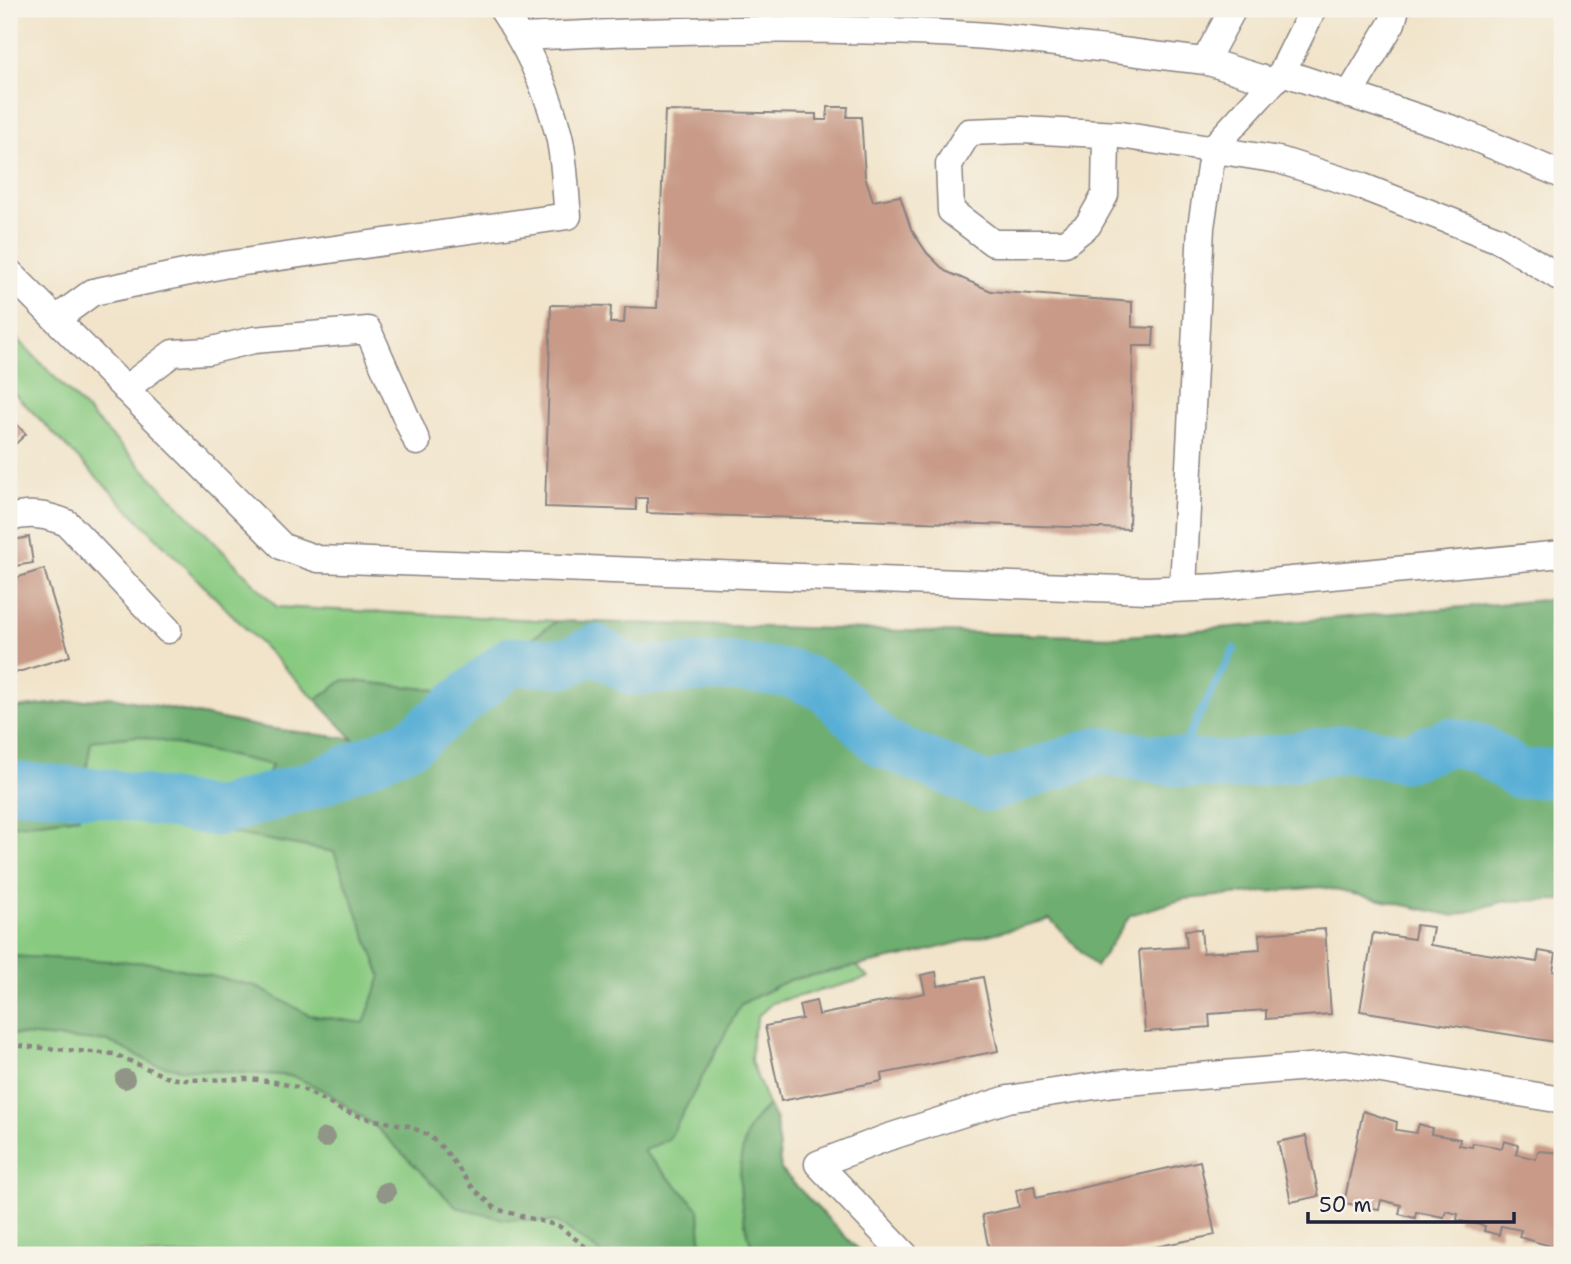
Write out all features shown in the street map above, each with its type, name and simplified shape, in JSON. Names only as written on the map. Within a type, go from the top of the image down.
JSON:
[{"type":"lane","points":[[56,319],[93,292],[223,265],[568,216],[559,138],[546,94],[521,37],[502,9]]},
{"type":"lane","points":[[1205,61],[1233,9]]},
{"type":"lane","points":[[1183,588],[1201,227],[1213,149],[1278,77],[1313,9]]},
{"type":"lane","points":[[1349,95],[1392,23],[1396,9]]},
{"type":"lane","points":[[521,37],[643,30],[891,31],[975,35],[1205,61],[1349,95],[1456,130],[1562,175]]},
{"type":"lane","points":[[1106,135],[1105,195],[1088,225],[1065,243],[993,243],[951,211],[949,164],[969,132],[1022,130],[1106,135],[1279,160],[1361,186],[1499,240],[1562,279]]},
{"type":"lane","points":[[9,272],[283,547],[318,559],[1147,590],[1562,554]]},
{"type":"lane","points":[[125,389],[173,353],[208,351],[254,340],[368,330],[417,442]]},
{"type":"lane","points":[[9,518],[46,514],[67,523],[168,630]]},
{"type":"lane","points":[[905,1255],[818,1164],[1008,1099],[1115,1083],[1345,1064],[1562,1100]]},
{"type":"path","points":[[9,1045],[114,1054],[177,1079],[275,1082],[301,1088],[341,1110],[409,1126],[428,1135],[444,1149],[473,1188],[496,1209],[559,1226],[596,1255]]},
{"type":"green space","points":[[9,330],[277,607],[557,621],[455,692],[344,680],[316,700],[9,388]]},
{"type":"green space","points":[[1562,595],[1562,900],[1505,901],[1454,916],[1321,887],[1184,899],[1130,915],[1096,967],[1050,919],[910,955],[789,980],[741,1004],[669,1139],[643,1151],[699,1209],[702,1255],[603,1255],[557,1222],[503,1219],[456,1207],[376,1127],[327,1092],[293,1076],[181,1069],[154,1064],[110,1042],[9,1034],[9,956],[154,963],[255,986],[309,1015],[364,1023],[381,976],[334,852],[209,829],[257,791],[272,765],[138,736],[91,741],[79,817],[9,826],[9,709],[112,697],[266,728],[353,739],[316,700],[344,680],[455,692],[557,621],[1116,637],[1544,600]]},
{"type":"green space","points":[[112,697],[266,728],[354,740],[689,1097],[741,1004],[789,980],[856,966],[869,978],[772,1003],[758,1016],[752,1038],[751,1061],[768,1105],[748,1130],[836,1255],[9,1255],[9,709]]},
{"type":"green space","points":[[768,1105],[776,1120],[781,1170],[863,1255],[756,1255],[743,1211],[741,1160],[749,1128]]},
{"type":"building","points":[[828,107],[848,107],[847,117],[861,117],[865,176],[873,201],[900,196],[911,229],[927,253],[945,271],[991,291],[1132,302],[1132,327],[1154,328],[1153,346],[1133,346],[1129,529],[647,513],[647,498],[636,498],[636,510],[545,507],[551,305],[611,306],[610,323],[624,323],[625,307],[657,308],[665,111],[816,114],[816,120],[827,120]]},
{"type":"building","points":[[9,416],[26,434],[9,450]]},
{"type":"building","points":[[29,537],[33,563],[9,567],[9,541]]},
{"type":"building","points":[[44,569],[70,656],[9,675],[9,580]]},
{"type":"building","points":[[1416,925],[1433,927],[1430,945],[1537,962],[1539,951],[1556,954],[1553,971],[1562,973],[1562,1043],[1360,1011],[1373,933],[1414,939]]},
{"type":"building","points":[[1201,929],[1203,953],[1260,949],[1259,934],[1325,929],[1331,1014],[1266,1019],[1266,1010],[1209,1014],[1210,1027],[1145,1032],[1139,950],[1187,947],[1185,930]]},
{"type":"building","points":[[936,972],[938,986],[983,977],[998,1051],[881,1074],[882,1081],[781,1101],[765,1026],[802,1019],[799,1005],[816,1001],[819,1015],[925,993],[921,975]]},
{"type":"building","points":[[1363,1111],[1397,1122],[1396,1130],[1416,1133],[1419,1124],[1432,1128],[1431,1134],[1460,1139],[1459,1145],[1472,1147],[1473,1143],[1502,1148],[1504,1141],[1518,1145],[1516,1154],[1536,1159],[1538,1151],[1562,1153],[1562,1210],[1554,1247],[1519,1237],[1521,1230],[1501,1226],[1499,1235],[1484,1231],[1485,1226],[1457,1220],[1458,1214],[1446,1211],[1444,1217],[1416,1212],[1415,1218],[1399,1214],[1401,1205],[1381,1200],[1379,1209],[1344,1203]]},
{"type":"building","points":[[1306,1136],[1319,1196],[1291,1202],[1278,1142]]},
{"type":"building","points":[[1200,1161],[1215,1235],[1115,1255],[990,1255],[982,1215],[1019,1207],[1016,1190],[1034,1186],[1036,1198]]},
{"type":"waterway","points":[[9,786],[105,793],[216,812],[309,786],[412,742],[511,661],[566,663],[595,649],[633,671],[733,667],[792,674],[825,687],[882,743],[988,788],[1098,751],[1175,762],[1231,766],[1348,748],[1405,758],[1449,742],[1483,750],[1519,774],[1562,773]]},
{"type":"waterway","points":[[1175,762],[1234,649]]}]
